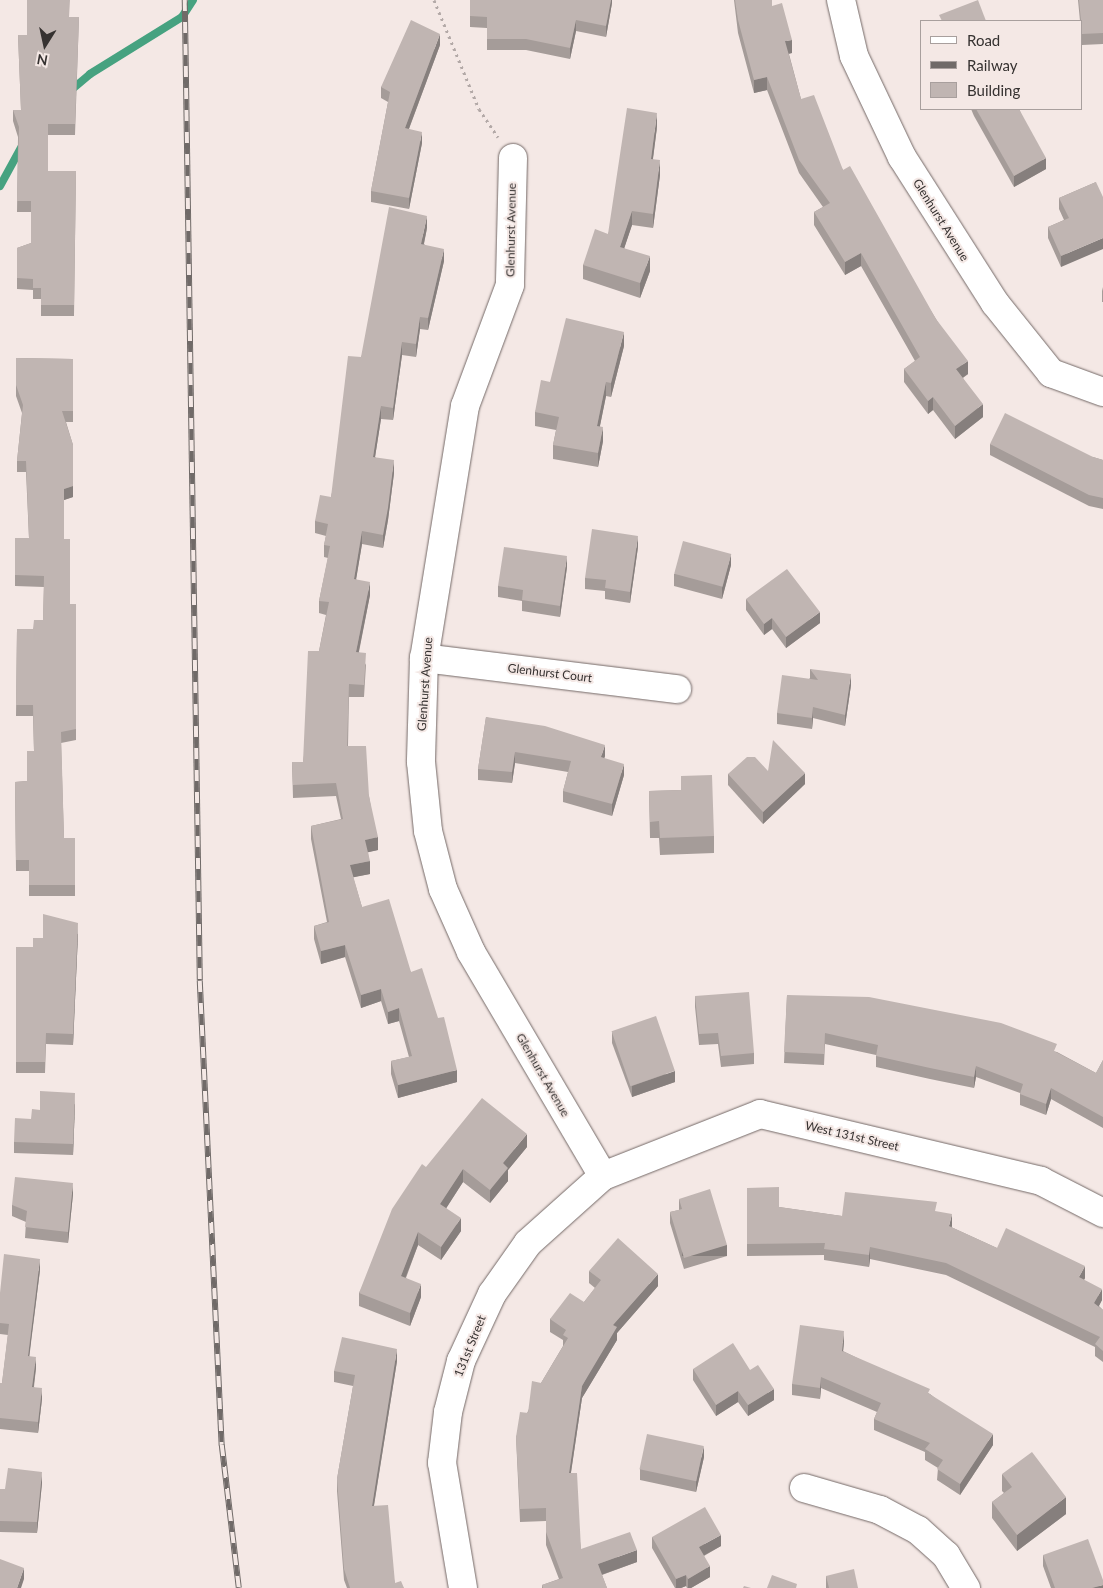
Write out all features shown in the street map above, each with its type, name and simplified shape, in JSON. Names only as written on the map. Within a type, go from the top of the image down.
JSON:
[{"type":"street","name":"Glenhurst Avenue","points":[[840,0],[854,56],[902,157],[995,303],[1051,373],[1103,392]]},
{"type":"street","name":"Glenhurst Avenue","points":[[513,158],[510,285],[465,406],[424,658],[421,762],[428,831],[443,889],[471,952],[602,1176]]},
{"type":"street","name":"Glenhurst Court","points":[[424,658],[677,689]]},
{"type":"street","name":"West 131st Street","points":[[602,1176],[760,1114],[1041,1181],[1103,1213]]},
{"type":"street","name":"131st Street","points":[[463,1588],[442,1463],[448,1412],[462,1361],[492,1294],[528,1243],[602,1176]]},
{"type":"street","points":[[804,1488],[880,1510],[918,1530],[946,1555],[966,1588]]},
{"type":"path","points":[[434,0],[479,109],[513,158]]},
{"type":"building","points":[[27,0],[70,0],[69,17],[79,17],[75,124],[48,124],[48,171],[76,171],[74,305],[41,305],[41,288],[33,288],[33,279],[17,278],[17,248],[31,243],[31,201],[17,201],[19,127],[13,110],[21,110],[18,35],[27,35]]},
{"type":"building","points":[[470,0],[611,0],[606,26],[576,20],[570,48],[526,39],[487,39],[487,17],[470,16]]},
{"type":"building","points":[[735,0],[772,0],[772,6],[782,3],[792,40],[785,41],[801,99],[814,95],[843,170],[850,166],[936,319],[968,361],[956,369],[983,404],[955,426],[933,397],[928,401],[904,369],[920,357],[861,253],[845,262],[814,212],[830,203],[799,160],[767,77],[754,80],[738,20]]},
{"type":"building","points":[[978,0],[986,20],[942,20],[939,15]]},
{"type":"building","points":[[1079,0],[1103,0],[1103,33],[1083,34],[1083,20],[1081,20]]},
{"type":"building","points":[[411,20],[440,34],[405,128],[422,132],[409,198],[371,191],[390,92],[381,87]]},
{"type":"building","points":[[627,108],[657,113],[651,159],[660,160],[653,214],[632,211],[620,247],[650,256],[640,283],[583,265],[595,229],[608,234]]},
{"type":"building","points":[[977,110],[1020,110],[1046,158],[1014,176]]},
{"type":"building","points":[[1096,182],[1103,197],[1103,238],[1061,256],[1048,227],[1069,218],[1059,198]]},
{"type":"building","points":[[389,207],[427,216],[421,244],[444,249],[428,318],[420,317],[416,344],[402,342],[393,408],[381,406],[373,457],[394,460],[388,508],[383,535],[362,531],[354,579],[370,582],[356,652],[366,653],[364,685],[349,684],[347,746],[366,746],[369,796],[378,837],[365,840],[370,861],[350,865],[362,907],[389,899],[411,972],[422,968],[438,1018],[444,1017],[457,1070],[398,1085],[391,1061],[412,1056],[399,1008],[388,1012],[381,989],[361,995],[345,945],[321,951],[314,926],[329,922],[311,826],[343,819],[336,783],[293,785],[292,762],[303,762],[308,651],[319,651],[329,602],[319,601],[330,546],[324,545],[328,524],[315,521],[320,495],[331,497],[348,356],[361,357]]},
{"type":"building","points":[[566,318],[624,332],[611,383],[606,382],[597,426],[603,427],[598,453],[553,445],[559,417],[535,412],[541,380],[550,382]]},
{"type":"building","points":[[16,358],[73,359],[73,411],[62,411],[73,445],[73,486],[64,489],[64,539],[70,539],[70,604],[76,604],[76,729],[61,732],[64,838],[75,838],[75,885],[29,885],[29,860],[16,860],[15,782],[27,781],[27,751],[34,751],[33,705],[16,705],[17,629],[33,629],[34,620],[43,620],[44,576],[15,575],[15,538],[29,538],[26,461],[17,461],[23,405],[16,385]]},
{"type":"building","points":[[1005,413],[1093,457],[1103,460],[1103,498],[1089,495],[990,444]]},
{"type":"building","points":[[592,529],[638,536],[630,592],[605,588],[606,580],[585,578]]},
{"type":"building","points":[[683,541],[731,554],[722,587],[674,574]]},
{"type":"building","points":[[504,547],[567,556],[560,606],[522,600],[523,590],[498,586]]},
{"type":"building","points":[[787,569],[820,612],[786,637],[772,618],[764,624],[746,599]]},
{"type":"building","points":[[810,669],[851,674],[845,715],[813,707],[812,718],[777,713],[782,675],[818,680]]},
{"type":"building","points":[[486,717],[545,726],[605,745],[601,757],[624,764],[612,804],[563,791],[571,761],[515,752],[512,772],[478,769]]},
{"type":"building","points":[[773,740],[805,773],[763,812],[728,774],[747,757],[755,757],[768,771]]},
{"type":"building","points":[[712,775],[714,836],[660,838],[659,821],[650,822],[649,791],[681,790],[681,776]]},
{"type":"building","points":[[43,914],[78,923],[73,1034],[46,1033],[45,1062],[16,1062],[16,947],[33,947],[33,938],[43,938]]},
{"type":"building","points":[[749,992],[754,1053],[721,1056],[718,1033],[699,1034],[695,996]]},
{"type":"building","points":[[787,995],[869,997],[1001,1023],[1057,1044],[1054,1051],[1096,1073],[1103,1060],[1103,1117],[1051,1088],[1046,1104],[1020,1094],[1023,1084],[976,1066],[974,1077],[930,1068],[876,1056],[878,1045],[825,1033],[824,1054],[784,1052]]},
{"type":"building","points":[[656,1016],[675,1071],[630,1086],[612,1031]]},
{"type":"building","points":[[40,1091],[75,1093],[73,1144],[14,1142],[15,1118],[31,1119],[32,1109],[40,1110]]},
{"type":"building","points":[[482,1098],[527,1134],[503,1163],[508,1168],[490,1190],[463,1169],[440,1204],[461,1218],[441,1247],[418,1232],[401,1276],[421,1284],[410,1313],[359,1293],[392,1209],[422,1164],[426,1167]]},
{"type":"building","points":[[15,1177],[73,1183],[68,1232],[25,1227],[27,1211],[12,1205]]},
{"type":"building","points":[[779,1187],[779,1207],[842,1216],[845,1192],[937,1202],[935,1211],[952,1214],[949,1226],[997,1248],[1006,1228],[1085,1266],[1079,1277],[1102,1289],[1094,1303],[1103,1310],[1103,1351],[1095,1344],[1100,1337],[946,1263],[870,1247],[869,1255],[824,1249],[825,1243],[747,1244],[747,1188]]},
{"type":"building","points":[[710,1189],[727,1245],[684,1258],[670,1212],[682,1209],[679,1199]]},
{"type":"building","points":[[618,1238],[658,1274],[613,1325],[617,1327],[582,1386],[569,1473],[577,1473],[581,1549],[630,1532],[637,1550],[598,1564],[607,1588],[543,1588],[542,1585],[563,1578],[546,1532],[546,1508],[520,1509],[516,1437],[520,1412],[528,1413],[532,1381],[541,1383],[568,1338],[563,1335],[566,1330],[550,1319],[570,1293],[584,1302],[601,1280],[589,1271]]},
{"type":"building","points":[[4,1254],[40,1259],[28,1356],[36,1357],[32,1387],[42,1388],[38,1422],[0,1418],[0,1383],[2,1383],[9,1324],[0,1323],[0,1293]]},
{"type":"building","points":[[800,1325],[844,1331],[842,1351],[930,1389],[928,1393],[993,1434],[960,1484],[937,1469],[943,1460],[925,1449],[930,1443],[874,1419],[881,1403],[821,1377],[820,1388],[792,1384]]},
{"type":"building","points":[[342,1337],[397,1349],[372,1506],[388,1505],[395,1583],[401,1581],[404,1588],[350,1588],[344,1569],[337,1479],[355,1375],[334,1371]]},
{"type":"building","points":[[733,1343],[750,1370],[758,1365],[774,1389],[748,1405],[738,1391],[716,1405],[693,1369]]},
{"type":"building","points":[[647,1434],[704,1446],[696,1481],[640,1469]]},
{"type":"building","points":[[1032,1452],[1066,1497],[1017,1535],[992,1502],[1012,1487],[1002,1474]]},
{"type":"building","points":[[8,1468],[42,1472],[37,1522],[0,1521],[0,1489],[5,1489]]},
{"type":"building","points":[[705,1507],[721,1535],[699,1547],[710,1566],[688,1579],[686,1575],[676,1579],[652,1537]]},
{"type":"building","points":[[1088,1539],[1103,1580],[1103,1585],[1092,1588],[1055,1588],[1043,1555]]},
{"type":"building","points":[[0,1559],[24,1568],[17,1588],[0,1588]]},
{"type":"building","points":[[854,1569],[858,1588],[829,1588],[826,1576]]},
{"type":"building","points":[[772,1575],[797,1584],[796,1588],[767,1588]]},
{"type":"waterway","points":[[70,91],[90,74],[182,17],[193,0]]},
{"type":"waterway","points":[[0,186],[23,144]]},
{"type":"railway","points":[[185,0],[200,981],[222,1445],[239,1588]]}]
